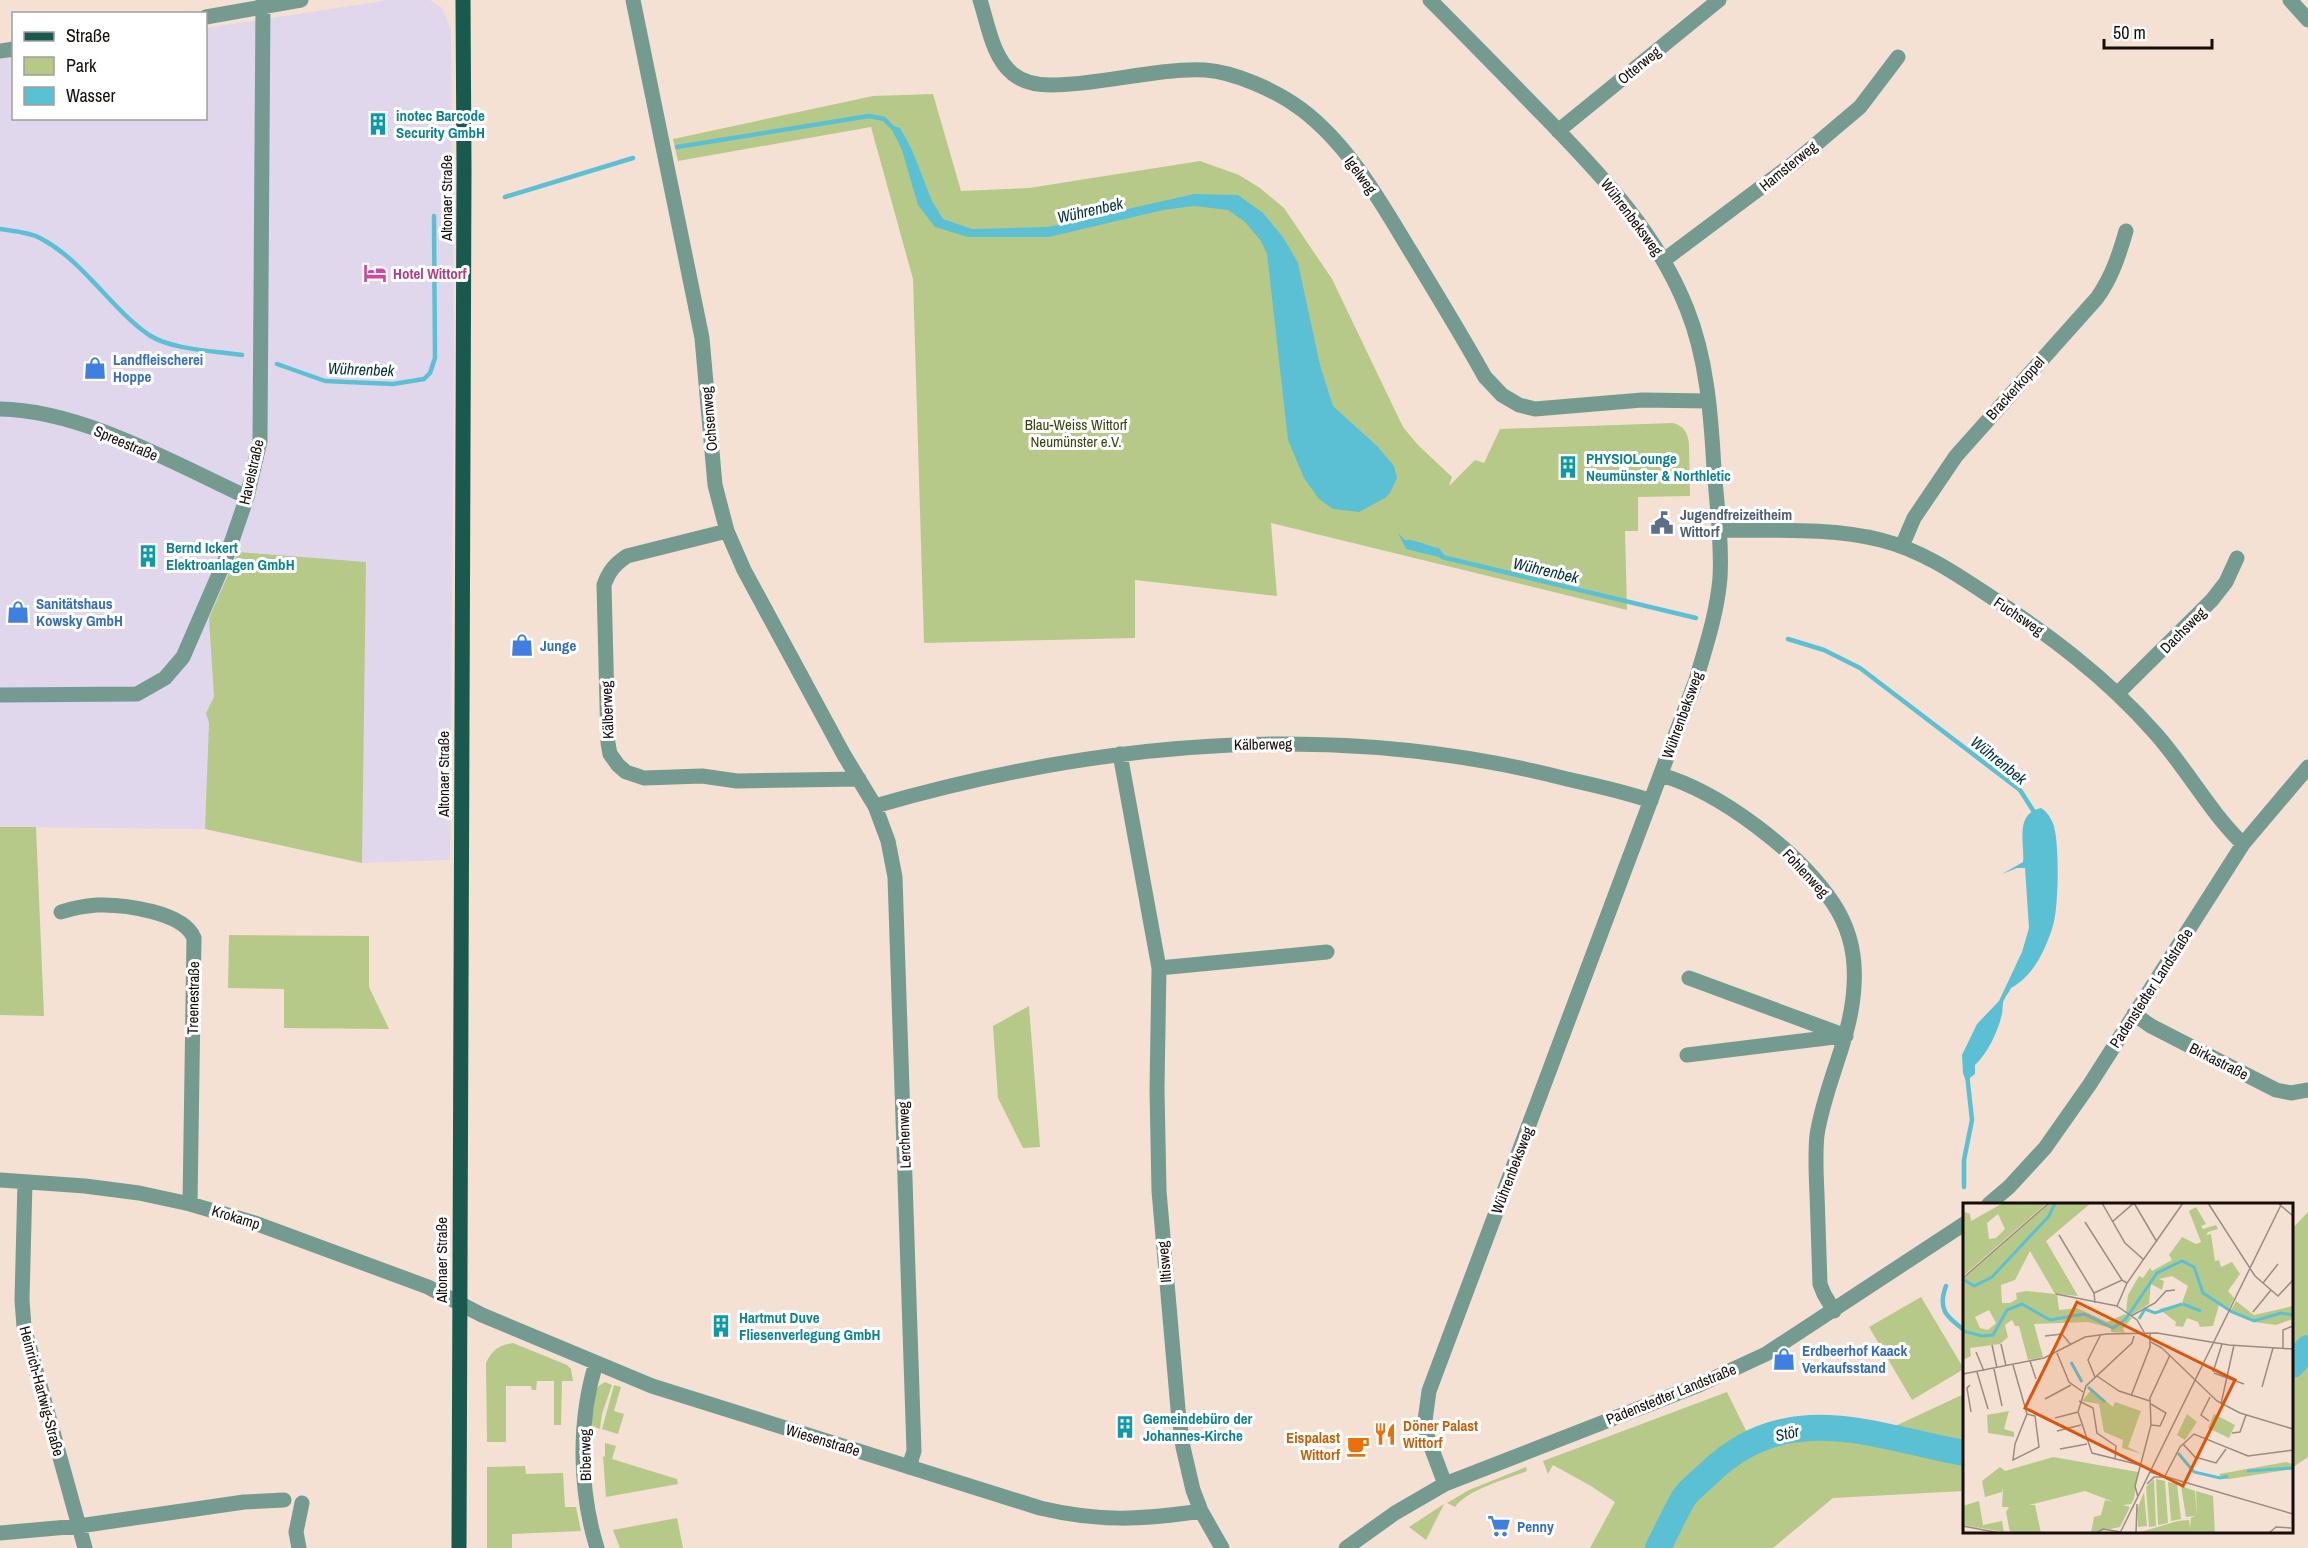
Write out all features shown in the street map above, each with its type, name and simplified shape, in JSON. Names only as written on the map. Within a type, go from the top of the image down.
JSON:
[{"type":"main road","name":"Altonaer Straße","points":[[459,1548],[463,0]]},
{"type":"street","points":[[207,17],[263,3],[301,0]]},
{"type":"street","name":"Ochsenweg","points":[[633,0],[702,338],[715,485],[727,531],[744,570],[875,806]]},
{"type":"street","name":"Igelweg","points":[[980,0],[999,57],[1012,73],[1031,83],[1051,85],[1167,71],[1207,70],[1259,84],[1300,108],[1323,128],[1352,161],[1387,212],[1485,376],[1496,390],[1511,400],[1535,409],[1642,400],[1708,400]]},
{"type":"street","name":"Wührenbeksweg","points":[[1430,0],[1558,130],[1620,197],[1664,260],[1688,310],[1698,344],[1708,400],[1720,577],[1714,617],[1696,680],[1429,1391],[1425,1428],[1445,1484]]},
{"type":"street","name":"Otterweg","points":[[1558,130],[1719,0]]},
{"type":"street","points":[[2290,0],[2308,20]]},
{"type":"street","name":"Havelstraße","points":[[0,695],[137,694],[165,678],[183,657],[226,558],[247,496],[260,441],[263,3]]},
{"type":"street","name":"Hamsterweg","points":[[1664,260],[1795,162],[1860,107],[1898,57]]},
{"type":"street","name":"Brackerkoppel","points":[[1902,546],[1914,518],[1956,456],[2108,283],[2126,231]]},
{"type":"street","name":"Spreestraße","points":[[0,409],[23,409],[103,431],[247,496]]},
{"type":"street","name":"Fuchsweg","points":[[1718,530],[1834,532],[1902,546],[1944,566],[2033,624],[2080,659],[2118,693],[2158,736],[2219,819],[2243,844]]},
{"type":"street","name":"Kälberweg","points":[[727,531],[627,556],[615,563],[609,572],[604,585],[610,754],[626,772],[644,778],[702,776],[737,781],[858,779]]},
{"type":"street","name":"Dachsweg","points":[[2118,693],[2212,600],[2226,582],[2237,558]]},
{"type":"street","name":"Kälberweg","points":[[875,806],[975,780],[1120,754],[1189,747],[1275,743],[1335,744],[1419,750],[1511,764],[1651,801]]},
{"type":"street","name":"Iltisweg","points":[[1120,754],[1159,968],[1157,1101],[1160,1217],[1171,1348],[1182,1438],[1187,1468],[1201,1511],[1222,1548]]},
{"type":"street","name":"Padenstedter Landstraße","points":[[1990,1203],[2009,1187],[2045,1148],[2243,844],[2308,767]]},
{"type":"street","name":"Fohlenweg","points":[[1660,774],[1688,784],[1739,814],[1785,850],[1813,878],[1834,904],[1847,930],[1854,964],[1853,995],[1846,1035],[1824,1101],[1818,1129],[1816,1158],[1820,1284],[1834,1311]]},
{"type":"street","name":"Lerchenweg","points":[[875,806],[888,841],[895,876],[914,1451],[909,1467]]},
{"type":"street","name":"Treenestraße","points":[[61,912],[79,907],[117,905],[178,920],[192,931],[194,938],[190,1204]]},
{"type":"street","points":[[1159,968],[1327,952]]},
{"type":"street","points":[[1689,978],[1846,1035]]},
{"type":"street","name":"Birkastraße","points":[[2134,1014],[2151,1026],[2276,1090],[2291,1094],[2308,1090]]},
{"type":"street","points":[[1687,1055],[1846,1035]]},
{"type":"street","name":"Krokamp","points":[[0,1180],[139,1193],[190,1204],[264,1226],[428,1287],[459,1302]]},
{"type":"street","name":"Heinrich-Hartwig-Straße","points":[[25,1182],[22,1318],[86,1548]]},
{"type":"street","name":"Padenstedter Landstraße","points":[[1346,1548],[1411,1503],[1445,1484],[1699,1385],[1766,1354],[1963,1225]]},
{"type":"street","name":"Wiesenstraße","points":[[459,1302],[482,1315],[677,1394],[1040,1508],[1072,1515],[1122,1520],[1201,1511]]},
{"type":"street","name":"Biberweg","points":[[596,1363],[586,1400],[584,1458],[588,1506],[597,1548]]},
{"type":"street","points":[[0,1533],[79,1526],[244,1502],[284,1500]]},
{"type":"street","points":[[299,1548],[296,1532],[302,1503]]},
{"type":"street","points":[[1363,1535],[1372,1548]]},
{"type":"shaded area","points":[[389,0],[430,0],[442,8],[451,30],[454,348],[450,860],[362,863],[205,829],[0,827],[0,59],[12,57],[12,120],[207,120],[207,28]]},
{"type":"green space","name":"Blau-Weiss Wittorf Neumünster e.V.","points":[[933,94],[961,191],[1029,188],[1200,161],[1239,175],[1260,188],[1284,208],[1332,279],[1403,427],[1418,445],[1452,477],[1449,486],[1475,460],[1484,463],[1500,429],[1673,423],[1680,426],[1685,430],[1688,440],[1690,496],[1638,497],[1638,531],[1625,531],[1627,610],[1271,523],[1277,596],[1135,580],[1135,638],[924,643],[913,279],[871,127],[678,161],[673,139],[873,96]]},
{"type":"green space","points":[[238,552],[366,562],[362,863],[205,829],[209,723],[206,713],[214,697],[209,618]]},
{"type":"green space","points":[[0,827],[36,827],[44,1016],[0,1015]]},
{"type":"green space","points":[[229,935],[369,936],[369,987],[389,1029],[284,1028],[284,989],[228,988]]},
{"type":"green space","points":[[1029,1006],[1040,1147],[1023,1148],[998,1098],[993,1026]]},
{"type":"green space","points":[[2308,1212],[2308,1457],[2293,1467],[2293,1228]]},
{"type":"green space","points":[[1921,1297],[1963,1370],[1912,1400],[1869,1327]]},
{"type":"green space","points":[[513,1343],[567,1365],[571,1369],[573,1381],[562,1381],[561,1425],[554,1425],[554,1381],[537,1381],[536,1390],[532,1390],[531,1386],[506,1386],[506,1442],[487,1442],[486,1363],[496,1349]]},
{"type":"green space","points":[[605,1382],[612,1385],[602,1414],[600,1429],[592,1426],[592,1414],[597,1387]]},
{"type":"green space","points":[[614,1385],[621,1387],[614,1411],[624,1414],[618,1434],[602,1429]]},
{"type":"green space","points":[[1727,1392],[1752,1443],[1796,1428],[1823,1426],[1878,1434],[1963,1394],[1963,1491],[1833,1498],[1773,1548],[1590,1548],[1615,1502],[1553,1465],[1548,1474],[1543,1461]]},
{"type":"green space","points":[[605,1443],[616,1446],[612,1459],[677,1479],[678,1484],[606,1497],[603,1456],[605,1457]]},
{"type":"green space","points":[[525,1466],[526,1474],[563,1473],[565,1507],[576,1507],[581,1531],[512,1534],[512,1548],[487,1548],[487,1467]]},
{"type":"green space","points":[[1526,1467],[1527,1471],[1478,1490],[1455,1507],[1447,1503],[1469,1490]]},
{"type":"green space","points":[[1444,1504],[1426,1540],[1409,1527]]},
{"type":"green space","points":[[677,1518],[683,1548],[620,1548],[613,1530]]},
{"type":"water","points":[[894,126],[900,128],[912,150],[932,201],[943,219],[972,229],[1048,227],[1194,194],[1238,195],[1263,213],[1283,237],[1298,263],[1320,365],[1333,406],[1377,446],[1394,466],[1397,478],[1390,493],[1359,512],[1333,509],[1319,499],[1304,478],[1288,440],[1267,254],[1261,241],[1245,222],[1228,210],[1194,206],[1163,210],[1049,237],[968,237],[935,227],[918,205],[902,150],[893,132]]},
{"type":"water","points":[[1398,533],[1405,540],[1439,548],[1447,559],[1406,549]]},
{"type":"water","points":[[2041,808],[2052,822],[2056,840],[2057,895],[2052,929],[2032,970],[2011,988],[2003,1003],[2000,1021],[1992,1041],[1975,1065],[1975,1074],[1966,1081],[1962,1055],[1977,1024],[1999,1001],[2022,952],[2029,928],[2025,868],[2017,868],[2002,874],[2023,862],[2024,823],[2027,816]]},
{"type":"waterway","name":"Wührenbek","points":[[677,147],[869,116],[884,119],[897,132]]},
{"type":"waterway","name":"Wührenbek","points":[[505,197],[633,158]]},
{"type":"waterway","name":"Wührenbek","points":[[277,364],[325,381],[393,384],[424,379],[430,373],[435,358],[434,216]]},
{"type":"waterway","name":"Wührenbek","points":[[0,229],[31,234],[56,248],[83,271],[135,324],[158,340],[181,347],[242,355]]},
{"type":"waterway","name":"Wührenbek","points":[[1442,557],[1696,618]]},
{"type":"waterway","name":"Wührenbek","points":[[1788,639],[1824,650],[1860,668],[2020,790],[2036,815]]},
{"type":"waterway","name":"Wührenbek","points":[[1964,1187],[1964,1160],[1972,1120],[1967,1074]]},
{"type":"waterway","name":"Wührenbek","points":[[1946,1286],[1943,1294],[1943,1307],[1948,1317],[1963,1329]]},
{"type":"waterway","name":"Stör","points":[[2293,1364],[2308,1348]]},
{"type":"waterway","name":"Stör","points":[[1658,1548],[1683,1499],[1692,1488],[1739,1450],[1769,1435],[1800,1429],[1832,1428],[1897,1438],[1963,1453]]},
{"type":"place","name":"inotec Barcode Security GmbH","points":[[378,124]]},
{"type":"place","name":"Hotel Wittorf","points":[[375,273]]},
{"type":"place","name":"Landfleischerei Hoppe","points":[[95,368]]},
{"type":"place","name":"PHYSIOLounge Neumünster & Northletic","points":[[1568,467]]},
{"type":"place","name":"Jugendfreizeitheim Wittorf","points":[[1662,523]]},
{"type":"place","name":"Bernd Ickert Elektroanlagen GmbH","points":[[148,556]]},
{"type":"place","name":"Sanitätshaus Kowsky GmbH","points":[[18,612]]},
{"type":"place","name":"Junge","points":[[522,645]]},
{"type":"place","name":"Hartmut Duve Fliesenverlegung GmbH","points":[[721,1326]]},
{"type":"place","name":"Erdbeerhof Kaack Verkaufsstand","points":[[1784,1359]]},
{"type":"place","name":"Gemeindebüro der Johannes-Kirche","points":[[1125,1427]]},
{"type":"place","name":"Döner Palast Wittorf","points":[[1385,1434]]},
{"type":"place","name":"Eispalast Wittorf","points":[[1358,1446]]},
{"type":"place","name":"Penny","points":[[1499,1526]]}]
